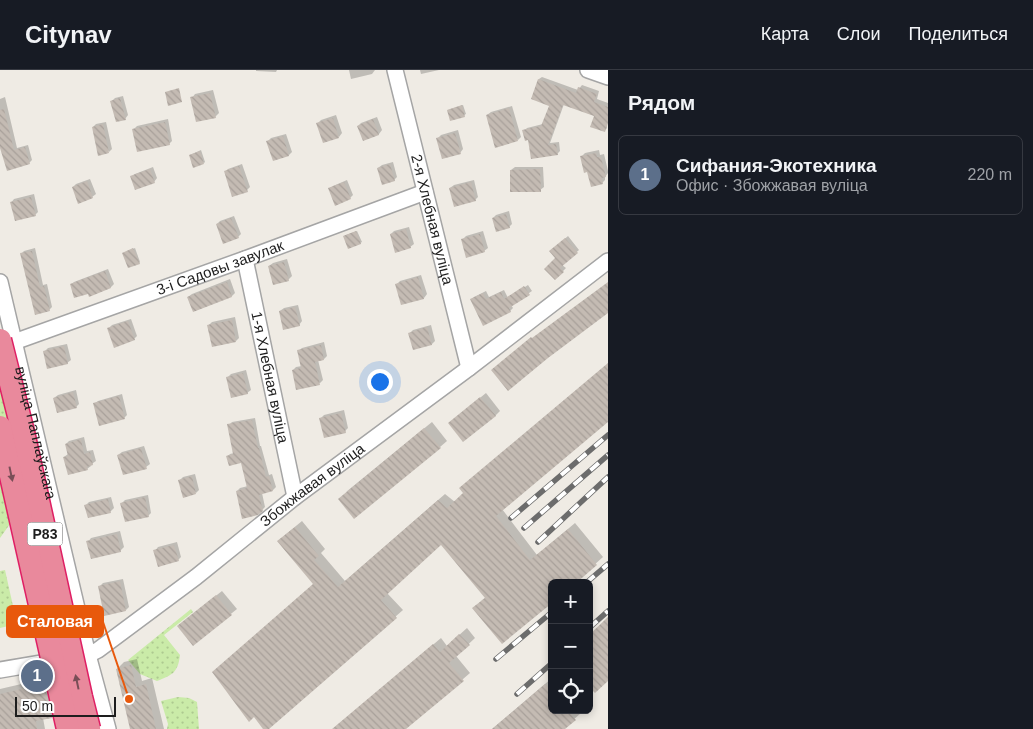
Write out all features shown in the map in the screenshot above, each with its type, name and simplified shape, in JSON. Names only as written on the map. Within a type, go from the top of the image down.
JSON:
[{"type":"highway","name":"Р83","points":[[7,341],[23,432],[78,688],[89,729]]},
{"type":"highway","name":"Р83","points":[[0,427],[68,729]]},
{"type":"street","name":"2-я Хлебная вуліца","points":[[395,70],[469,368]]},
{"type":"street","points":[[588,70],[608,77]]},
{"type":"street","name":"3-і Садовы завулак","points":[[7,341],[245,259],[425,192]]},
{"type":"street","name":"1-я Хлебная вуліца","points":[[245,259],[295,497]]},
{"type":"street","name":"Збожжавая вуліца","points":[[0,670],[88,655],[98,650],[196,577],[295,497],[469,368],[608,261]]},
{"type":"street","name":"вуліца Паплаўскага","points":[[0,282],[7,341],[108,729]]},
{"type":"green space","points":[[0,363],[32,493],[0,538]]},
{"type":"green space","points":[[5,570],[17,624],[0,628],[0,571]]},
{"type":"green space","points":[[191,609],[193,612],[164,635],[180,655],[174,672],[157,681],[140,674],[128,660]]},
{"type":"green space","points":[[178,697],[189,698],[197,702],[199,729],[167,729],[168,724],[161,701]]},
{"type":"building","points":[[538,79],[576,93],[578,87],[597,94],[594,102],[608,107],[608,123],[605,132],[590,127],[594,116],[563,105],[548,145],[556,144],[558,155],[531,159],[528,140],[525,141],[522,130],[541,126],[549,106],[531,99]]},
{"type":"building","points":[[179,88],[182,102],[168,106],[165,92]]},
{"type":"building","points":[[210,93],[216,118],[196,122],[190,97]]},
{"type":"building","points":[[120,98],[126,120],[116,122],[110,101]]},
{"type":"building","points":[[462,105],[465,117],[450,121],[447,110]]},
{"type":"building","points":[[509,108],[518,141],[495,148],[486,115]]},
{"type":"building","points":[[4,109],[14,150],[25,147],[30,164],[7,171],[0,148],[0,110]]},
{"type":"building","points":[[333,118],[339,138],[323,143],[316,123]]},
{"type":"building","points":[[373,119],[379,135],[363,141],[357,126]]},
{"type":"building","points":[[165,122],[170,145],[137,152],[132,129]]},
{"type":"building","points":[[103,124],[109,153],[98,156],[92,127]]},
{"type":"building","points":[[455,133],[461,154],[442,159],[436,138]]},
{"type":"building","points":[[283,136],[289,156],[273,161],[266,141]]},
{"type":"building","points":[[200,151],[204,164],[193,168],[189,155]]},
{"type":"building","points":[[596,153],[597,157],[601,157],[606,177],[602,178],[603,184],[591,187],[587,172],[584,173],[580,156]]},
{"type":"building","points":[[390,164],[395,181],[382,185],[377,168]]},
{"type":"building","points":[[239,166],[248,192],[232,197],[224,171]]},
{"type":"building","points":[[150,169],[155,183],[135,190],[130,176]]},
{"type":"building","points":[[540,169],[541,192],[510,192],[510,170]]},
{"type":"building","points":[[87,181],[93,198],[78,204],[72,187]]},
{"type":"building","points":[[344,182],[351,199],[335,206],[328,188]]},
{"type":"building","points":[[471,182],[476,201],[454,207],[449,188]]},
{"type":"building","points":[[31,197],[36,216],[15,221],[10,202]]},
{"type":"building","points":[[506,214],[510,228],[496,232],[492,218]]},
{"type":"building","points":[[231,218],[239,238],[223,244],[216,224]]},
{"type":"building","points":[[406,229],[411,248],[395,253],[390,234]]},
{"type":"building","points":[[356,231],[361,244],[348,249],[343,236]]},
{"type":"building","points":[[480,234],[485,252],[466,258],[461,239]]},
{"type":"building","points":[[565,238],[578,253],[560,268],[564,272],[555,280],[544,269],[555,258],[549,251]]},
{"type":"building","points":[[133,248],[140,264],[128,268],[122,253]]},
{"type":"building","points":[[32,251],[40,287],[44,286],[50,311],[35,315],[20,253]]},
{"type":"building","points":[[284,262],[289,281],[273,285],[268,266]]},
{"type":"building","points":[[105,271],[111,288],[89,297],[88,294],[74,298],[70,284]]},
{"type":"building","points":[[418,277],[424,299],[401,305],[395,284]]},
{"type":"building","points":[[227,282],[232,297],[193,312],[187,297]]},
{"type":"building","points":[[608,282],[608,313],[508,391],[491,370],[531,337]]},
{"type":"building","points":[[524,286],[530,295],[509,308],[511,312],[483,326],[470,299],[483,293],[486,299],[501,292],[504,299]]},
{"type":"building","points":[[295,307],[300,326],[283,330],[279,311]]},
{"type":"building","points":[[232,320],[236,342],[212,347],[207,325]]},
{"type":"building","points":[[128,321],[135,340],[114,348],[107,328]]},
{"type":"building","points":[[427,327],[432,345],[413,350],[408,333]]},
{"type":"building","points":[[321,345],[324,360],[315,362],[320,385],[296,390],[292,370],[301,368],[297,350]]},
{"type":"building","points":[[64,346],[68,364],[47,369],[43,351]]},
{"type":"building","points":[[608,363],[608,422],[496,516],[530,560],[568,529],[597,565],[581,579],[548,579],[548,606],[502,644],[472,608],[485,598],[441,545],[381,600],[397,618],[269,729],[263,729],[254,717],[249,722],[212,672],[313,584],[277,541],[295,527],[319,556],[314,560],[338,587],[438,500],[447,508],[463,493],[459,488]]},
{"type":"building","points":[[243,373],[248,394],[231,398],[226,377]]},
{"type":"building","points":[[73,392],[77,408],[57,413],[53,398]]},
{"type":"building","points":[[119,396],[125,419],[99,426],[93,403]]},
{"type":"building","points":[[480,397],[496,416],[463,442],[448,423]]},
{"type":"building","points":[[341,413],[346,433],[324,438],[319,418]]},
{"type":"building","points":[[252,420],[266,477],[269,476],[273,491],[259,495],[263,511],[258,515],[242,519],[236,491],[247,488],[241,463],[229,466],[226,456],[233,454],[227,424]]},
{"type":"building","points":[[424,428],[441,448],[354,519],[338,499]]},
{"type":"building","points":[[81,439],[84,454],[90,452],[93,465],[87,467],[88,470],[68,475],[63,457],[68,456],[65,444]]},
{"type":"building","points":[[141,448],[147,469],[123,475],[117,455]]},
{"type":"building","points":[[192,476],[196,494],[183,498],[178,480]]},
{"type":"building","points":[[145,497],[149,517],[125,522],[120,503]]},
{"type":"building","points":[[108,499],[111,513],[88,518],[84,505]]},
{"type":"building","points":[[117,534],[121,552],[91,559],[86,541]]},
{"type":"building","points":[[174,545],[179,561],[158,567],[153,550]]},
{"type":"building","points":[[120,581],[126,611],[104,616],[98,586]]},
{"type":"building","points":[[216,595],[232,615],[193,646],[177,626]]},
{"type":"building","points":[[608,617],[608,681],[595,693],[593,691],[593,631]]},
{"type":"building","points":[[459,634],[470,645],[449,663],[464,681],[406,729],[332,729],[433,644],[440,652]]},
{"type":"building","points":[[131,665],[136,687],[146,684],[156,729],[130,729],[116,669]]},
{"type":"building","points":[[42,672],[52,718],[36,721],[37,729],[0,729],[0,694],[30,687],[28,675]]},
{"type":"building","points":[[545,684],[548,687],[548,714],[571,714],[576,720],[565,729],[492,729]]},
{"type":"railway","points":[[511,518],[608,435]]},
{"type":"railway","points":[[524,528],[608,455]]},
{"type":"railway","points":[[538,542],[608,477]]},
{"type":"railway","points":[[591,579],[608,564]]},
{"type":"railway","points":[[593,624],[608,611]]},
{"type":"railway","points":[[496,659],[548,615]]},
{"type":"railway","points":[[517,694],[548,667]]},
{"type":"place","name":"Сифания-Экотехника","points":[[37,676]]},
{"type":"place","name":"Сталовая","points":[[129,699]]}]
